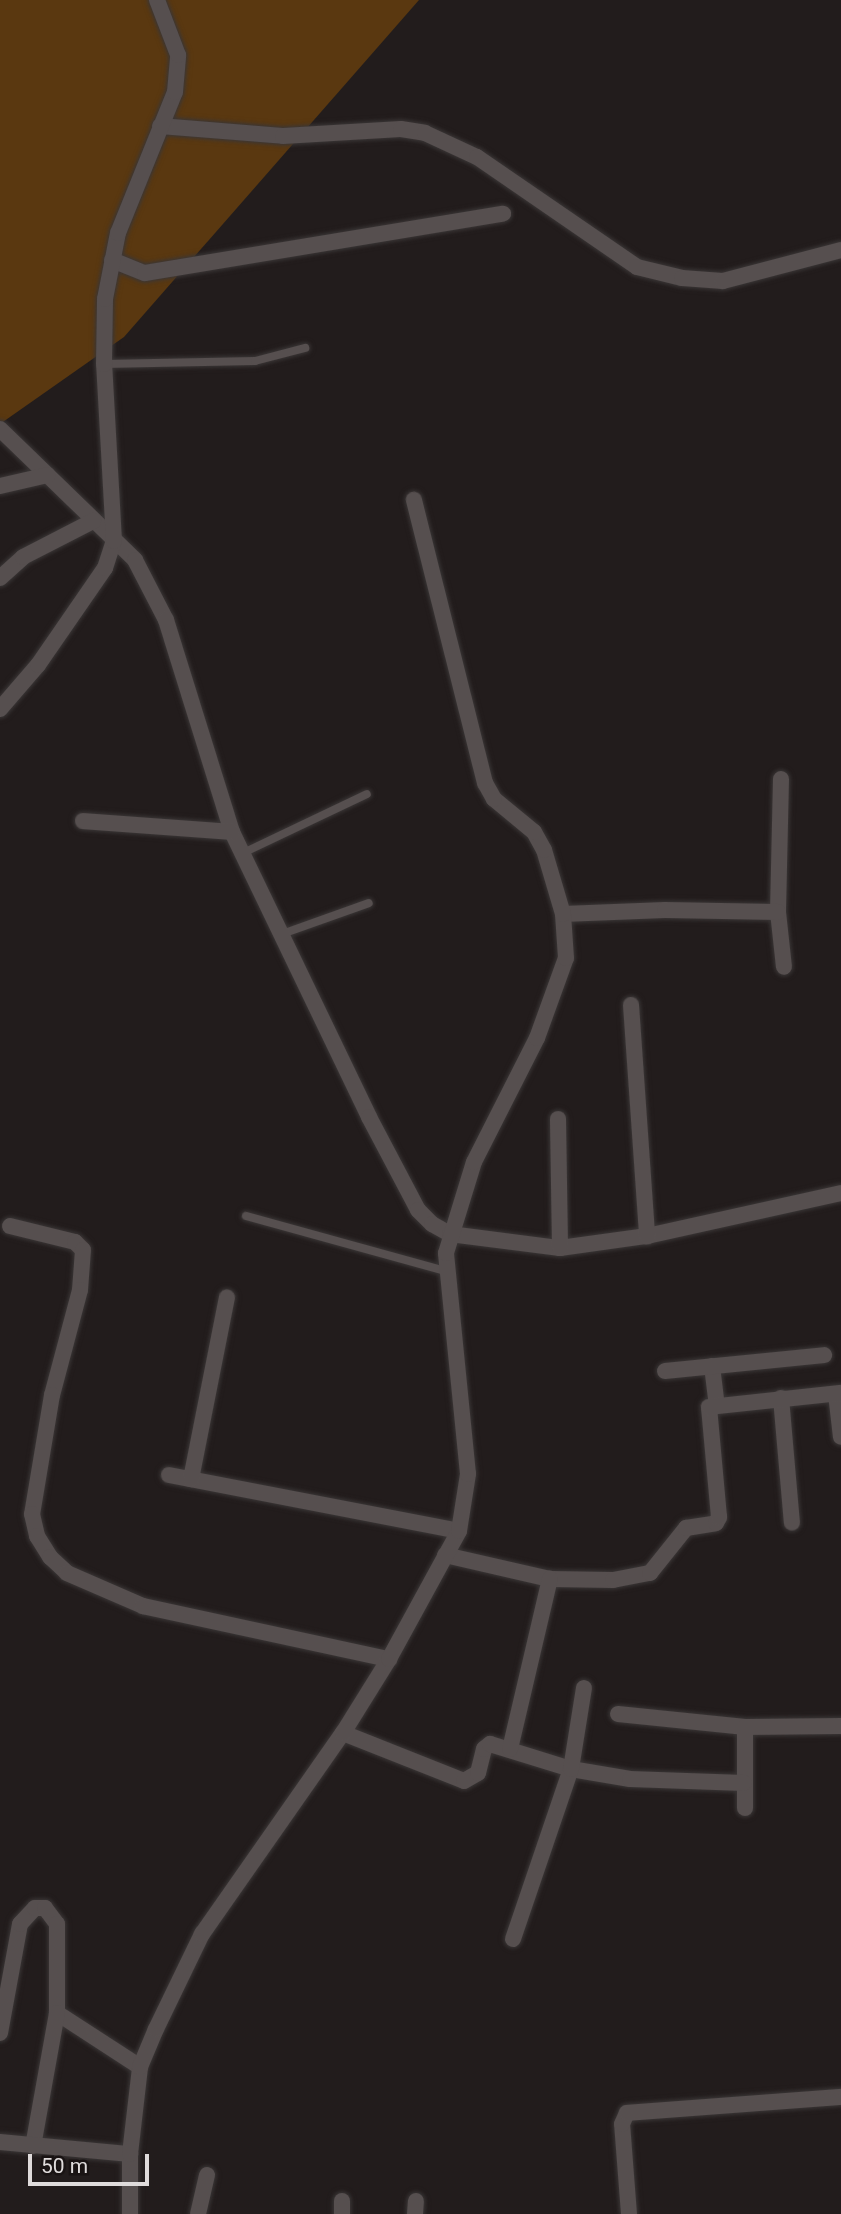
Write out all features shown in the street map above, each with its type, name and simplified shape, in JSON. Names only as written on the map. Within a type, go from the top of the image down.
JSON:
[{"type":"street","points":[[0,709],[38,665],[105,568],[114,541],[104,364],[105,299],[112,260],[175,92],[177,55],[157,0]]},
{"type":"street","points":[[160,127],[284,136],[401,129],[425,133],[477,157],[638,267],[682,278],[723,281],[841,250]]},
{"type":"street","points":[[112,260],[145,273],[503,214]]},
{"type":"street","points":[[0,429],[7,442],[48,475],[135,560],[166,620],[232,832],[418,1210],[450,1234],[560,1248],[647,1236],[841,1194]]},
{"type":"street","points":[[0,486],[48,475]]},
{"type":"street","points":[[130,2214],[130,2154],[140,2067],[202,1934],[343,1732],[389,1659],[459,1531],[468,1474],[446,1271],[450,1234],[474,1162],[531,1050],[566,958],[563,914],[534,832],[494,799],[485,783],[414,500]]},
{"type":"street","points":[[0,578],[23,557],[93,521]]},
{"type":"street","points":[[780,779],[778,912],[784,967]]},
{"type":"street","points":[[83,821],[232,832]]},
{"type":"street","points":[[563,914],[665,909],[778,912]]},
{"type":"street","points":[[631,1005],[647,1236]]},
{"type":"street","points":[[558,1119],[560,1248]]},
{"type":"street","points":[[10,1226],[75,1242],[83,1250],[84,1261],[52,1395],[32,1514],[37,1536],[50,1557],[67,1573],[143,1606],[389,1659]]},
{"type":"street","points":[[191,1479],[227,1298]]},
{"type":"street","points":[[665,1371],[824,1354]]},
{"type":"street","points":[[712,1366],[717,1404]]},
{"type":"street","points":[[445,1555],[550,1579],[613,1580],[650,1573],[686,1528],[716,1523],[708,1412],[717,1404],[838,1394],[841,1437]]},
{"type":"street","points":[[781,1398],[792,1523]]},
{"type":"street","points":[[169,1475],[459,1531]]},
{"type":"street","points":[[510,1749],[550,1579]]},
{"type":"street","points":[[513,1939],[571,1769],[584,1688]]},
{"type":"street","points":[[618,1714],[745,1727],[841,1726]]},
{"type":"street","points":[[745,1727],[745,1808]]},
{"type":"street","points":[[343,1732],[464,1782],[478,1773],[484,1749],[490,1744],[571,1769],[669,1783],[744,1783]]},
{"type":"street","points":[[0,2033],[8,1940],[27,1914],[45,1908],[57,1924],[57,2013],[33,2146]]},
{"type":"street","points":[[57,2013],[140,2067]]},
{"type":"street","points":[[629,2214],[622,2124],[627,2113],[841,2097]]},
{"type":"street","points":[[0,2141],[130,2154]]},
{"type":"street","points":[[198,2214],[207,2175]]},
{"type":"lane","points":[[104,364],[254,361],[306,348]]},
{"type":"lane","points":[[243,853],[368,794]]},
{"type":"lane","points":[[282,934],[369,903]]},
{"type":"lane","points":[[246,1216],[446,1271]]},
{"type":"shaded area","points":[[0,0],[419,0],[124,337],[0,424]]}]
